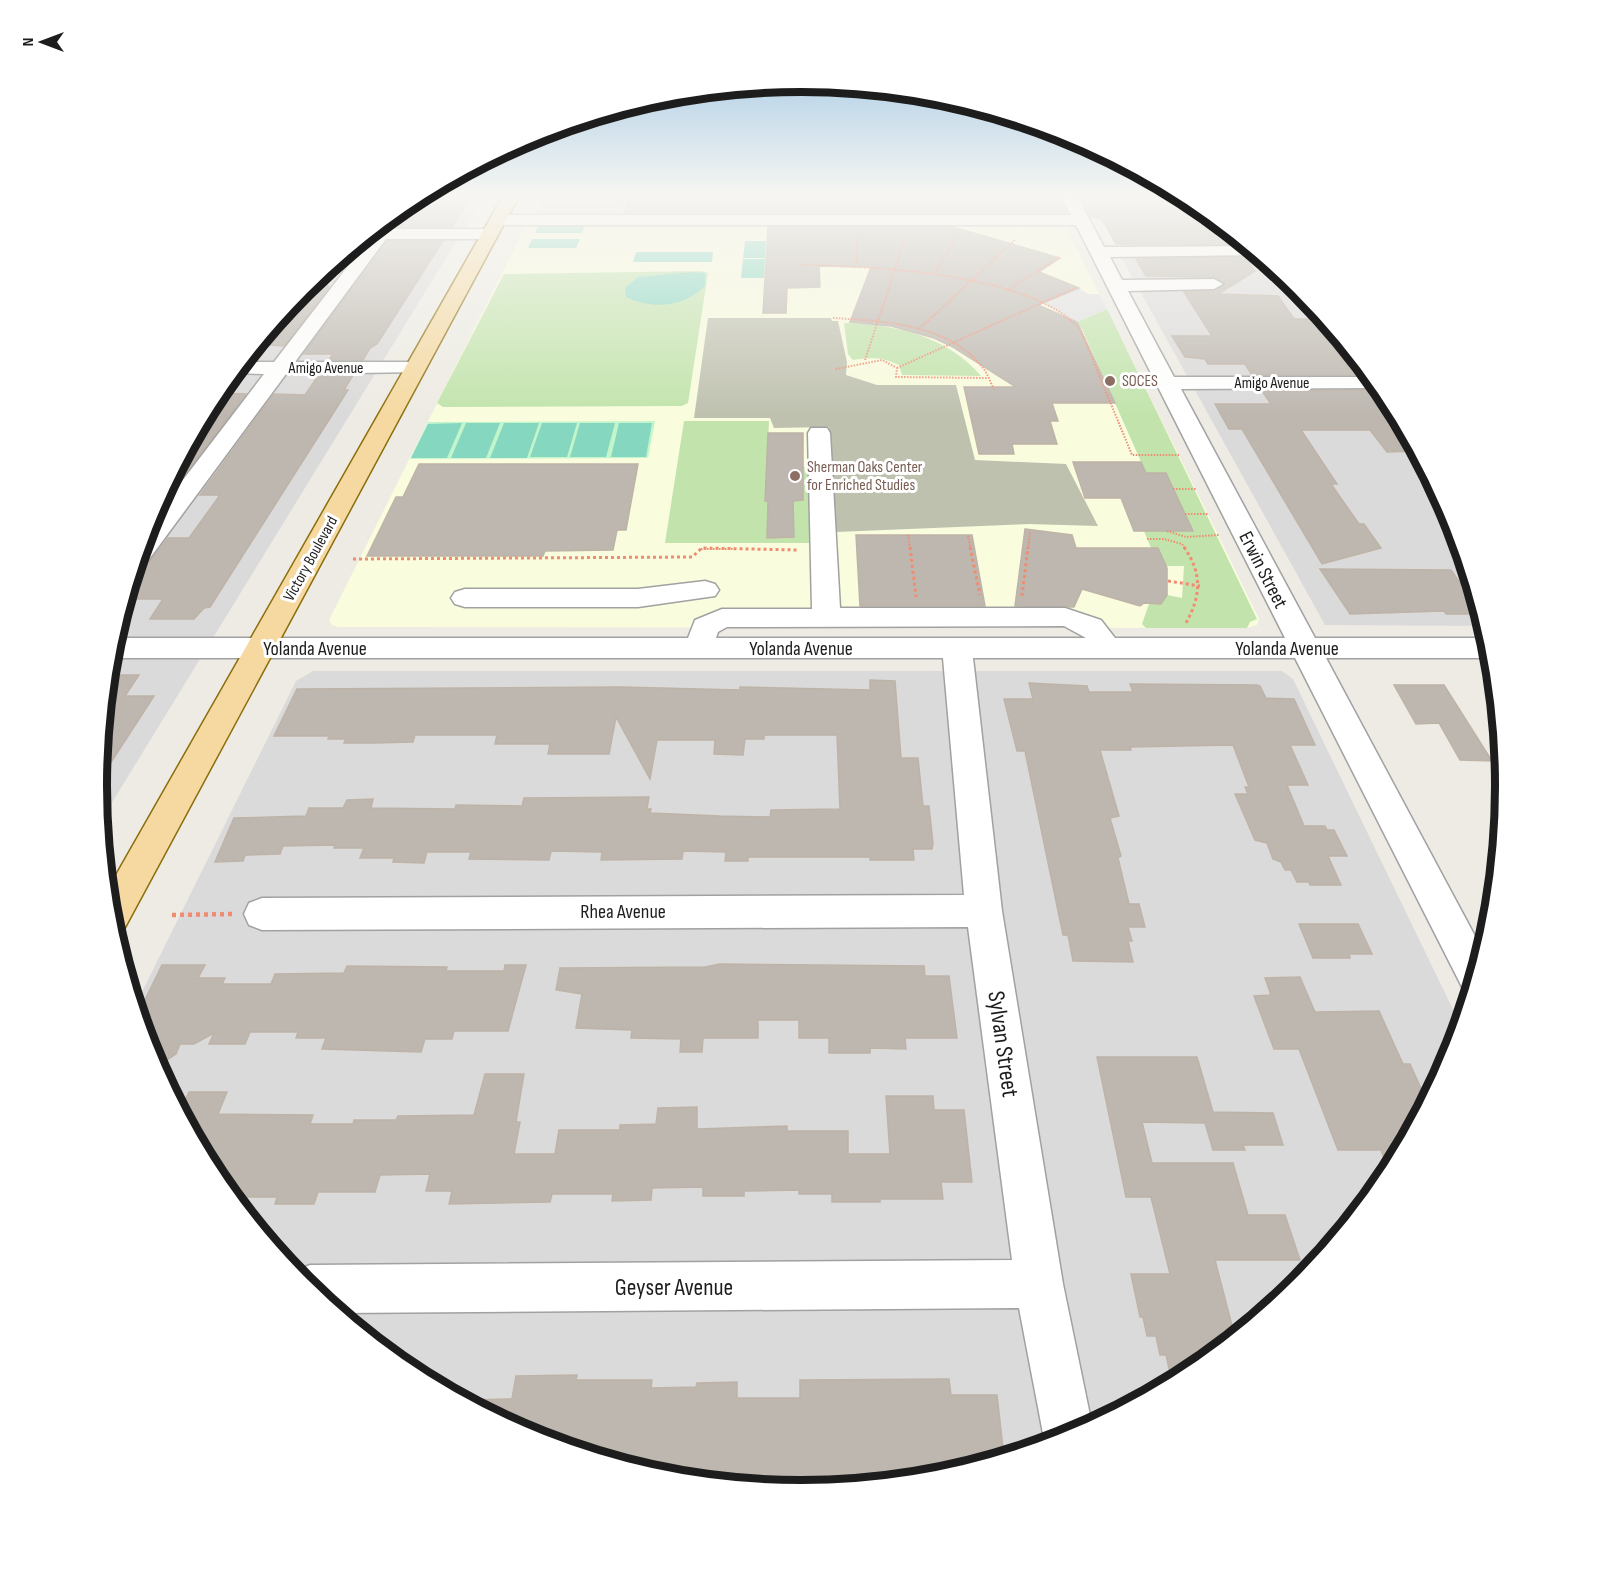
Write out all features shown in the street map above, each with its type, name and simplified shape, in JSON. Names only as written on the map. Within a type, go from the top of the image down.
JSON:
[{"type":"main road","name":"Victory Boulevard","points":[[118,906],[471,269]]},
{"type":"street","points":[[155,534],[280,368],[349,269]]},
{"type":"street","name":"Erwin Street","points":[[1107,269],[1471,965]]},
{"type":"street","points":[[1116,286],[1214,284]]},
{"type":"street","name":"Amigo Avenue","points":[[246,368],[416,368]]},
{"type":"street","name":"Amigo Avenue","points":[[1167,383],[1366,383]]},
{"type":"street","points":[[819,433],[826,617]]},
{"type":"street","points":[[465,598],[638,598],[705,590]]},
{"type":"street","points":[[670,593],[702,638],[722,618],[1065,617],[1086,623],[1099,632],[1105,649]]},
{"type":"street","name":"Yolanda Avenue","points":[[120,648],[261,649],[702,638],[957,649],[1482,648]]},
{"type":"street","name":"Sylvan Street","points":[[957,649],[984,911],[1039,1284],[1066,1427]]},
{"type":"street","name":"Rhea Avenue","points":[[262,914],[984,911]]},
{"type":"street","name":"Geyser Avenue","points":[[324,1289],[1039,1284]]},
{"type":"path","points":[[865,360],[894,269]]},
{"type":"path","points":[[910,269],[971,280],[1008,291],[1041,303],[1068,317],[1081,331],[1132,455],[1184,454]]},
{"type":"path","points":[[934,273],[936,269]]},
{"type":"path","points":[[918,330],[983,269]]},
{"type":"path","points":[[1008,291],[1041,269]]},
{"type":"path","points":[[897,368],[1077,287]]},
{"type":"path","points":[[833,318],[878,321],[918,330],[951,344],[971,355],[994,389]]},
{"type":"path","points":[[836,369],[848,369],[853,364],[865,360],[889,361],[897,368]]},
{"type":"path","points":[[897,368],[896,377],[988,378]]},
{"type":"path","points":[[1173,489],[1200,489]]},
{"type":"path","points":[[1185,514],[1213,514]]},
{"type":"path","points":[[1027,617],[1022,594],[1030,531]]},
{"type":"path","points":[[1167,531],[1172,535],[1194,538],[1223,534]]},
{"type":"path","points":[[908,535],[919,617]]},
{"type":"path","points":[[968,536],[984,617]]},
{"type":"path","points":[[1147,539],[1164,539],[1182,544],[1197,570],[1200,586],[1197,605],[1181,631]]},
{"type":"path","points":[[353,559],[692,557],[702,549],[823,550]]},
{"type":"path","points":[[1168,580],[1200,586]]},
{"type":"path","points":[[172,915],[262,914]]},
{"type":"shaded area","points":[[337,269],[439,269],[108,810],[108,740],[120,650],[144,562],[160,520],[200,438],[250,363],[279,328]]},
{"type":"shaded area","name":"Sherman Oaks Center for Enriched Studies","points":[[504,269],[1087,269],[1259,619],[1257,625],[1247,628],[338,627],[332,625],[329,620]]},
{"type":"shaded area","points":[[1128,269],[1265,269],[1323,328],[1352,363],[1402,439],[1442,520],[1458,562],[1476,626],[1325,625]]},
{"type":"shaded area","points":[[1077,288],[1089,294],[1099,294],[1107,309],[1077,322],[1044,304]]},
{"type":"shaded area","points":[[708,318],[831,318],[832,321],[838,321],[847,362],[846,375],[877,385],[956,385],[975,460],[1066,464],[1098,526],[1029,524],[836,532],[829,427],[774,428],[770,418],[694,418]]},
{"type":"shaded area","points":[[313,671],[1282,671],[1293,679],[1456,1015],[1442,1051],[1402,1133],[1352,1208],[1292,1276],[1259,1307],[1187,1363],[1148,1387],[1067,1427],[1024,1443],[981,1456],[892,1474],[801,1480],[756,1478],[710,1474],[621,1456],[535,1427],[454,1387],[415,1363],[343,1307],[279,1243],[250,1208],[200,1132],[160,1051],[140,996],[296,681]]},
{"type":"green space","points":[[742,269],[764,269],[764,278],[741,278]]},
{"type":"green space","points":[[701,271],[708,273],[688,403],[682,406],[443,407],[437,403],[504,274]]},
{"type":"green space","points":[[705,273],[705,286],[697,293],[678,302],[657,305],[626,297],[625,288],[638,277]]},
{"type":"green space","points":[[1107,309],[1257,619],[1250,622],[1247,628],[1146,628],[1142,624],[1149,604],[1161,604],[1167,595],[1182,598],[1184,566],[1166,566],[1154,555],[1144,531],[1192,530],[1166,473],[1146,473],[1077,322]]},
{"type":"green space","points":[[844,323],[882,326],[919,335],[952,351],[981,376],[902,375],[899,365],[887,360],[871,358],[853,360],[848,354]]},
{"type":"green space","points":[[655,421],[648,458],[410,459],[428,422]]},
{"type":"green space","points":[[684,421],[769,421],[767,462],[770,468],[813,467],[813,543],[665,543]]},
{"type":"green space","points":[[462,423],[447,458],[411,458],[428,424]]},
{"type":"green space","points":[[466,423],[500,423],[486,458],[451,458]]},
{"type":"green space","points":[[504,423],[539,423],[527,458],[490,458]]},
{"type":"green space","points":[[542,423],[577,423],[567,457],[530,457]]},
{"type":"green space","points":[[580,423],[615,423],[606,457],[570,457]]},
{"type":"green space","points":[[619,423],[652,423],[646,457],[611,457]]},
{"type":"building","points":[[366,269],[425,269],[377,344],[370,348],[363,360],[329,360],[333,354],[304,354]]},
{"type":"building","points":[[766,269],[819,269],[820,287],[787,288],[786,313],[763,313]]},
{"type":"building","points":[[870,269],[1043,269],[1039,272],[1079,288],[1038,305],[1077,322],[1115,403],[1052,403],[1058,421],[1050,421],[1057,444],[1012,444],[1014,454],[979,454],[964,387],[1016,387],[953,347],[934,338],[891,326],[850,322]]},
{"type":"building","points":[[1142,269],[1254,269],[1255,271],[1218,294],[1278,296],[1294,319],[1312,319],[1354,375],[1252,375],[1245,364],[1208,364],[1205,359],[1185,357],[1172,336],[1212,336],[1184,292],[1214,291],[1225,283],[1214,277],[1146,276]]},
{"type":"building","points":[[326,280],[329,287],[284,346],[271,345],[278,337],[272,337]]},
{"type":"building","points":[[353,375],[344,390],[348,390],[210,607],[204,608],[194,619],[150,619],[163,599],[133,599],[143,564],[149,563],[168,538],[189,538],[220,495],[200,495],[274,394],[305,395],[318,376]]},
{"type":"building","points":[[1367,390],[1370,394],[1374,394],[1408,451],[1387,452],[1370,430],[1301,430],[1337,484],[1331,484],[1359,524],[1364,524],[1381,548],[1322,564],[1242,429],[1229,429],[1215,404],[1271,404],[1262,391]]},
{"type":"building","points":[[229,393],[246,394],[176,486],[200,438]]},
{"type":"building","points":[[768,433],[803,433],[803,500],[793,501],[794,537],[767,538],[768,501],[765,501]]},
{"type":"building","points":[[1073,462],[1141,462],[1146,473],[1166,473],[1193,531],[1134,531],[1121,498],[1085,498]]},
{"type":"building","points":[[419,464],[638,464],[626,530],[617,530],[613,550],[545,551],[543,556],[367,556],[396,497],[403,497]]},
{"type":"building","points":[[1025,529],[1072,535],[1076,548],[1158,548],[1167,568],[1167,595],[1161,604],[1144,603],[1140,606],[1082,589],[1074,607],[1015,606]]},
{"type":"building","points":[[856,535],[972,535],[985,606],[860,606]]},
{"type":"building","points":[[1320,569],[1451,570],[1467,593],[1473,614],[1446,614],[1444,611],[1350,614]]},
{"type":"building","points":[[116,675],[139,675],[125,696],[154,696],[107,768],[108,740]]},
{"type":"building","points":[[870,680],[895,681],[901,758],[918,758],[923,806],[929,806],[933,844],[932,849],[913,849],[914,860],[870,860],[870,857],[748,857],[748,861],[725,861],[726,852],[683,851],[682,859],[601,860],[602,852],[551,851],[549,860],[469,859],[471,852],[427,852],[424,863],[393,862],[394,858],[360,858],[364,848],[334,848],[335,845],[283,846],[280,854],[245,855],[243,861],[215,862],[234,818],[306,816],[309,808],[343,808],[347,800],[373,799],[371,808],[455,809],[456,805],[522,806],[524,798],[649,797],[647,809],[651,809],[650,813],[770,817],[771,810],[840,809],[837,735],[764,735],[764,739],[745,739],[743,755],[714,754],[715,740],[657,740],[650,779],[616,717],[609,754],[548,754],[550,744],[495,744],[497,735],[415,735],[413,742],[375,743],[344,743],[346,739],[328,739],[329,736],[274,736],[297,689],[621,687],[740,690],[740,687],[870,690]]},
{"type":"building","points":[[1029,683],[1087,686],[1089,692],[1133,692],[1130,684],[1257,685],[1260,686],[1266,698],[1294,699],[1315,745],[1290,745],[1308,785],[1287,785],[1304,826],[1325,826],[1327,830],[1334,830],[1347,856],[1328,856],[1341,885],[1310,885],[1309,882],[1297,882],[1291,870],[1285,870],[1281,862],[1273,859],[1267,843],[1255,840],[1235,794],[1248,794],[1245,787],[1249,787],[1233,745],[1130,747],[1131,750],[1100,750],[1119,816],[1110,818],[1121,856],[1118,858],[1129,904],[1139,904],[1145,927],[1128,927],[1132,941],[1128,941],[1133,962],[1073,961],[1068,935],[1063,935],[1025,751],[1017,751],[1004,699],[1033,699]]},
{"type":"building","points":[[1394,685],[1444,685],[1492,761],[1460,760],[1439,723],[1416,724]]},
{"type":"building","points":[[1299,924],[1358,924],[1372,954],[1349,954],[1350,958],[1313,958]]},
{"type":"building","points":[[720,964],[924,966],[925,976],[949,976],[957,1038],[905,1038],[906,1049],[870,1048],[870,1053],[829,1053],[829,1038],[799,1038],[799,1020],[758,1020],[758,1038],[703,1038],[702,1052],[680,1052],[681,1039],[631,1038],[632,1030],[576,1028],[582,994],[556,990],[560,968],[705,967]]},
{"type":"building","points":[[162,965],[205,965],[198,978],[225,978],[222,984],[271,984],[275,974],[344,973],[347,966],[447,967],[446,971],[504,971],[505,965],[526,965],[508,1031],[454,1031],[452,1039],[425,1039],[421,1052],[322,1049],[326,1038],[296,1038],[298,1032],[250,1032],[245,1044],[209,1044],[214,1033],[194,1044],[180,1044],[176,1054],[165,1061],[143,1004]]},
{"type":"building","points":[[1300,977],[1315,1012],[1379,1011],[1403,1064],[1410,1064],[1423,1092],[1385,1160],[1381,1150],[1338,1150],[1299,1049],[1274,1049],[1254,996],[1271,995],[1265,978]]},
{"type":"building","points":[[1097,1057],[1197,1057],[1213,1112],[1273,1113],[1283,1145],[1243,1145],[1245,1150],[1213,1150],[1205,1123],[1142,1122],[1152,1163],[1233,1163],[1248,1215],[1285,1215],[1300,1260],[1215,1260],[1233,1328],[1170,1373],[1166,1355],[1160,1355],[1156,1336],[1147,1336],[1143,1317],[1140,1317],[1131,1274],[1170,1274],[1151,1197],[1126,1197]]},
{"type":"building","points":[[485,1074],[524,1074],[516,1122],[520,1122],[514,1154],[555,1154],[559,1130],[620,1130],[620,1125],[656,1124],[658,1108],[697,1107],[697,1129],[787,1126],[787,1131],[848,1131],[848,1154],[890,1154],[886,1096],[933,1096],[934,1110],[964,1110],[972,1182],[941,1182],[943,1199],[880,1199],[880,1202],[832,1202],[832,1194],[799,1194],[799,1190],[744,1191],[744,1196],[703,1196],[703,1187],[652,1188],[651,1200],[612,1201],[613,1194],[552,1194],[550,1202],[449,1204],[452,1191],[426,1191],[430,1174],[380,1175],[375,1192],[318,1192],[314,1204],[275,1204],[277,1197],[242,1197],[200,1132],[184,1102],[189,1092],[227,1092],[218,1114],[313,1115],[310,1124],[353,1124],[354,1120],[396,1120],[398,1116],[474,1115]]},
{"type":"building","points":[[577,1375],[576,1380],[652,1380],[651,1388],[696,1387],[697,1383],[737,1382],[737,1398],[800,1398],[800,1380],[949,1379],[951,1395],[997,1395],[1003,1449],[936,1466],[892,1474],[846,1478],[801,1480],[710,1474],[621,1456],[578,1443],[535,1427],[478,1400],[512,1399],[516,1376]]},
{"type":"place","name":"SOCES","points":[[1110,381]]},
{"type":"place","name":"Sherman Oaks Center for Enriched Studies","points":[[795,476]]}]
